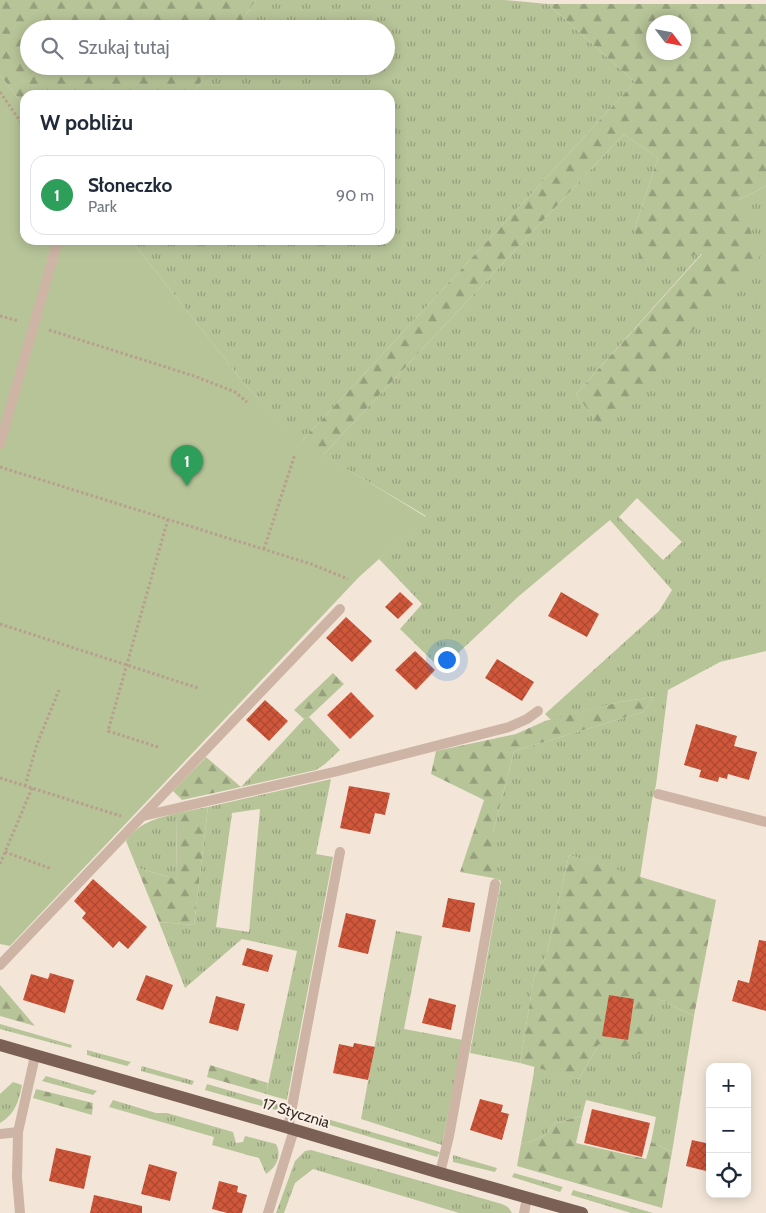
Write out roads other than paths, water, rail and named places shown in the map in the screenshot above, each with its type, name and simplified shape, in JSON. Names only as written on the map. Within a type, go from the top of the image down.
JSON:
[{"type":"main road","name":"17 Stycznia","points":[[0,1046],[291,1129],[440,1174],[582,1213]]},
{"type":"lane","points":[[0,444],[57,245]]},
{"type":"lane","points":[[0,965],[340,609]]},
{"type":"lane","points":[[143,816],[328,774],[509,728],[538,711]]},
{"type":"lane","points":[[658,794],[766,822]]},
{"type":"lane","points":[[268,1213],[291,1129],[340,852]]},
{"type":"lane","points":[[440,1174],[449,1136],[495,884]]},
{"type":"lane","points":[[20,1213],[17,1177],[18,1132],[35,1056]]},
{"type":"lane","points":[[0,1134],[18,1132]]},
{"type":"lane","points":[[524,1213],[527,1198]]},
{"type":"place","name":"Słoneczko","points":[[187,486]]}]
